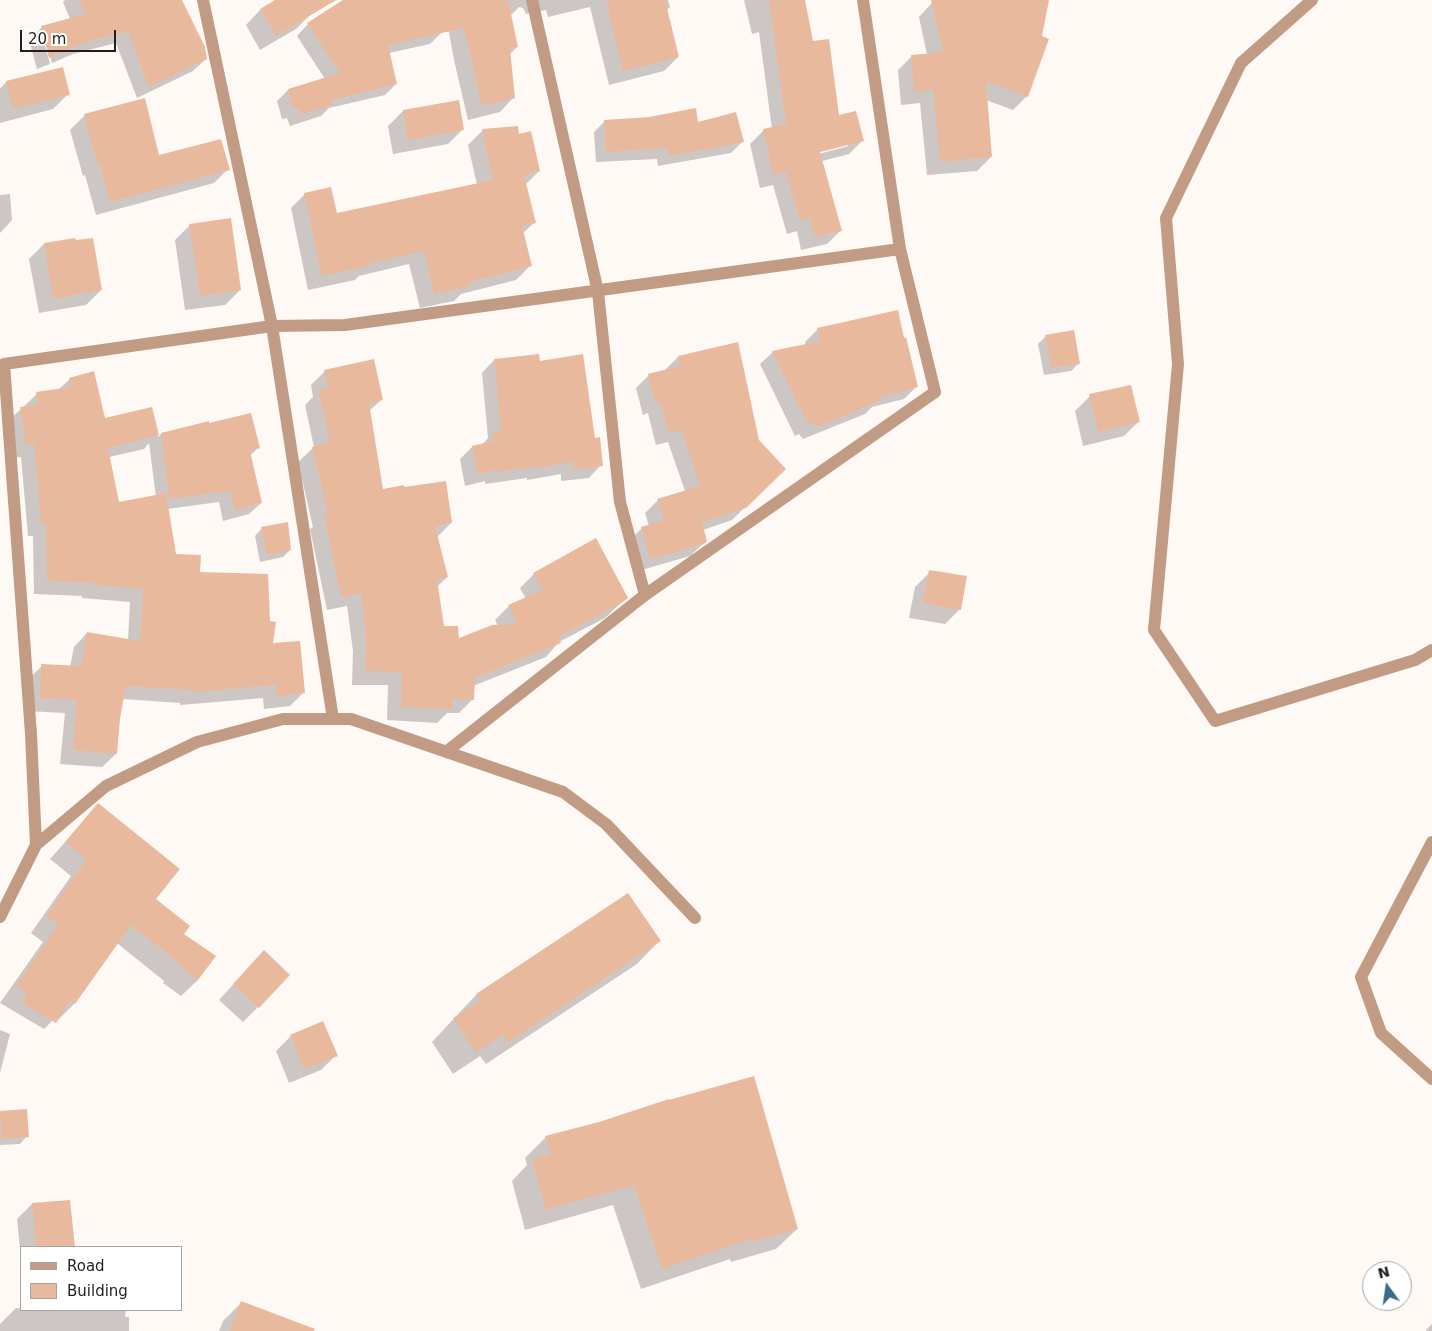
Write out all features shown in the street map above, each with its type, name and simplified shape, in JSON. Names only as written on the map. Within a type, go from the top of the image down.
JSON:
[{"type":"street","points":[[203,0],[272,326],[332,719]]},
{"type":"street","points":[[532,0],[598,292],[620,502],[645,595]]},
{"type":"street","points":[[446,752],[645,595],[935,392],[900,249],[863,0]]},
{"type":"street","points":[[1312,0],[1241,63],[1166,218],[1178,364],[1154,630],[1215,721],[1415,660],[1432,650]]},
{"type":"street","points":[[36,845],[30,724],[4,364],[272,326],[345,325],[598,292],[900,249]]},
{"type":"street","points":[[0,917],[36,845],[106,786],[197,742],[283,719],[332,719],[351,720],[563,792],[606,824],[695,918]]},
{"type":"street","points":[[1432,842],[1362,977],[1381,1033],[1432,1079]]},
{"type":"building","points":[[79,0],[182,0],[205,47],[207,59],[149,87],[128,31],[86,42],[49,58],[41,26],[85,14]]},
{"type":"building","points":[[275,0],[336,0],[276,36],[260,9]]},
{"type":"building","points":[[343,0],[508,0],[518,47],[510,49],[515,98],[482,106],[464,28],[388,45],[397,84],[332,100],[333,105],[301,115],[298,107],[293,108],[288,89],[340,73],[307,23]]},
{"type":"building","points":[[606,0],[665,0],[679,57],[623,71]]},
{"type":"building","points":[[769,0],[805,0],[813,41],[829,39],[839,115],[856,111],[864,141],[820,152],[842,231],[815,237],[810,218],[800,221],[786,172],[773,175],[763,129],[786,124]]},
{"type":"building","points":[[931,0],[1049,0],[1042,36],[1049,39],[1028,97],[986,81],[992,157],[940,162],[933,90],[914,92],[911,55],[943,52]]},
{"type":"building","points":[[63,67],[70,95],[13,109],[6,81]]},
{"type":"building","points":[[145,98],[159,155],[221,139],[230,170],[110,202],[84,114]]},
{"type":"building","points":[[459,100],[464,130],[408,140],[403,110]]},
{"type":"building","points":[[696,108],[698,122],[736,112],[744,142],[669,156],[667,148],[606,152],[604,120],[649,117]]},
{"type":"building","points":[[518,126],[519,134],[531,131],[540,171],[524,175],[536,223],[522,226],[532,266],[469,282],[470,286],[434,294],[424,251],[370,263],[370,266],[322,276],[304,193],[331,187],[337,213],[493,180],[482,129]]},
{"type":"building","points":[[231,218],[241,290],[200,296],[189,224]]},
{"type":"building","points":[[75,238],[76,240],[93,238],[102,290],[53,299],[44,243]]},
{"type":"building","points":[[898,310],[918,387],[878,397],[879,401],[817,427],[812,422],[808,424],[772,351],[820,341],[817,328]]},
{"type":"building","points":[[1074,330],[1080,364],[1051,368],[1045,335]]},
{"type":"building","points":[[738,342],[759,440],[786,469],[746,508],[702,522],[707,541],[704,544],[650,559],[641,527],[664,520],[657,499],[700,486],[681,430],[669,433],[660,402],[655,403],[648,374],[680,366],[678,356]]},
{"type":"building","points":[[539,354],[540,361],[583,354],[595,438],[600,437],[603,466],[574,469],[573,462],[539,468],[539,466],[498,472],[497,470],[478,474],[472,446],[493,441],[492,433],[501,432],[494,359]]},
{"type":"building","points":[[374,359],[383,400],[369,403],[383,489],[446,481],[452,523],[435,526],[448,577],[437,580],[444,626],[458,626],[459,638],[492,625],[517,624],[508,605],[543,590],[533,573],[596,538],[628,598],[558,637],[561,643],[475,678],[474,700],[453,699],[452,709],[401,707],[402,672],[365,671],[366,637],[361,593],[341,597],[324,514],[327,514],[312,447],[330,442],[318,390],[328,388],[324,370]]},
{"type":"building","points":[[94,371],[105,418],[152,407],[159,435],[108,448],[119,502],[166,493],[176,554],[201,555],[200,572],[268,574],[270,621],[276,622],[273,643],[300,641],[305,693],[277,696],[276,685],[193,692],[193,690],[126,686],[120,718],[117,754],[73,750],[77,700],[40,698],[41,664],[81,666],[87,632],[140,641],[143,589],[95,585],[95,583],[47,581],[46,523],[41,524],[34,444],[26,445],[20,407],[38,405],[36,392],[71,387],[69,378]]},
{"type":"building","points":[[1131,385],[1140,422],[1098,432],[1089,394]]},
{"type":"building","points":[[251,413],[260,448],[250,451],[262,503],[235,510],[230,491],[169,499],[161,433]]},
{"type":"building","points":[[288,522],[291,550],[267,555],[261,527]]},
{"type":"building","points":[[929,570],[967,576],[961,610],[923,603]]},
{"type":"building","points":[[98,803],[180,869],[156,899],[190,926],[184,934],[216,956],[198,980],[131,925],[75,1004],[70,1001],[56,1023],[22,1003],[27,993],[16,986],[58,925],[46,916],[87,859],[65,842]]},
{"type":"building","points":[[628,893],[661,941],[508,1043],[503,1035],[476,1053],[453,1018],[480,1001],[476,994]]},
{"type":"building","points":[[264,950],[290,975],[259,1008],[233,984]]},
{"type":"building","points":[[323,1021],[338,1056],[304,1069],[290,1035]]},
{"type":"building","points":[[754,1076],[798,1229],[752,1242],[751,1239],[662,1269],[634,1185],[545,1210],[532,1159],[550,1154],[545,1136]]},
{"type":"building","points":[[27,1109],[29,1137],[2,1139],[0,1111]]},
{"type":"building","points":[[70,1200],[75,1246],[36,1246],[32,1203]]},
{"type":"building","points":[[241,1301],[315,1329],[314,1331],[230,1331]]}]
